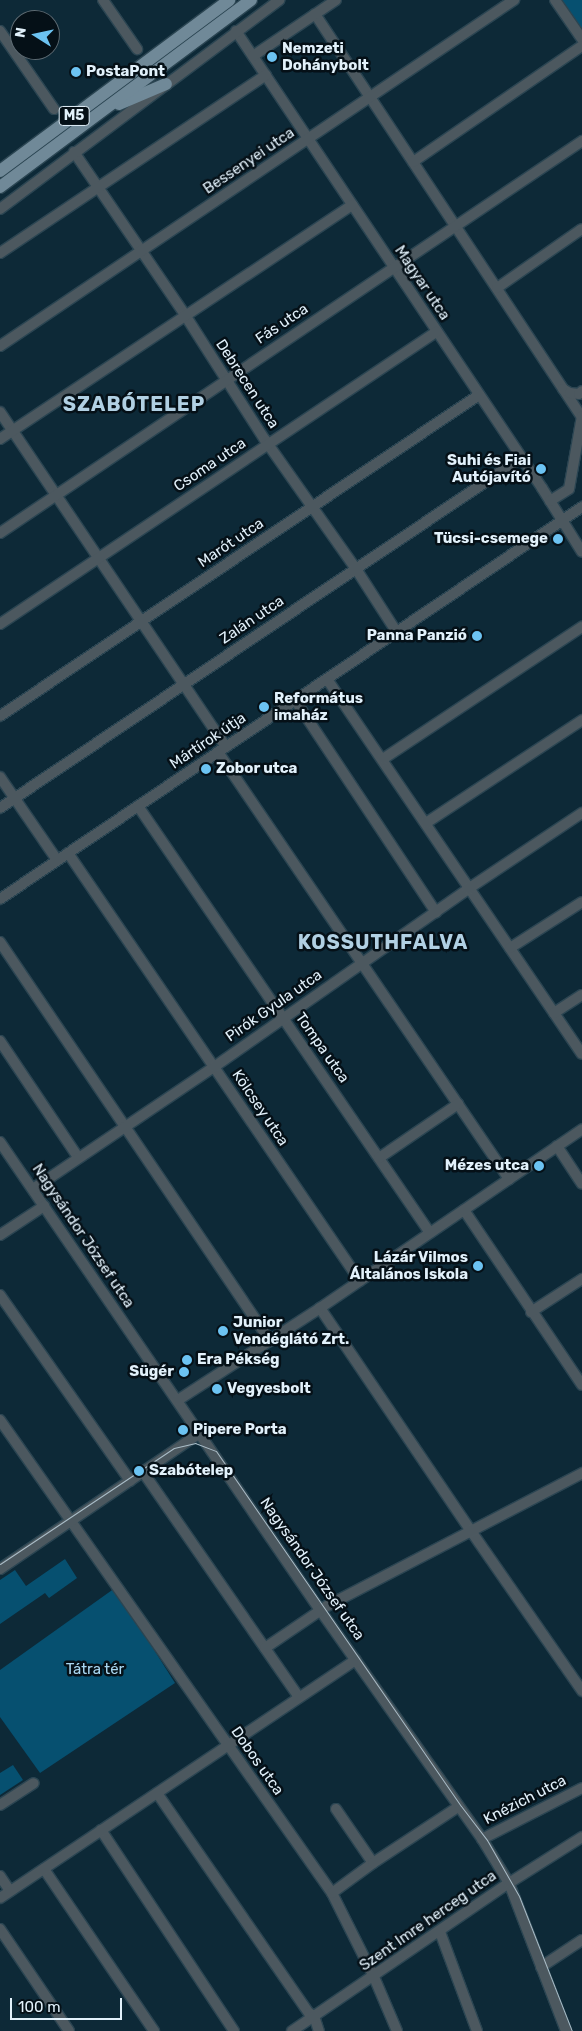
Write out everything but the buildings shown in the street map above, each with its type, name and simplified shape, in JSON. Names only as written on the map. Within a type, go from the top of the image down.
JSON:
[{"type":"main road","name":"M5","points":[[0,171],[229,0]]},
{"type":"main road","name":"M5","points":[[0,187],[251,0]]},
{"type":"main road","points":[[101,111],[166,84]]},
{"type":"street","points":[[102,0],[137,49]]},
{"type":"street","points":[[0,209],[279,0]]},
{"type":"street","points":[[253,56],[336,0]]},
{"type":"street","name":"Bessenyei utca","points":[[0,346],[514,0]]},
{"type":"street","points":[[555,0],[582,39]]},
{"type":"street","points":[[315,14],[582,417],[569,489],[550,501]]},
{"type":"street","points":[[0,31],[54,109]]},
{"type":"street","name":"Magyar utca","points":[[236,31],[550,501],[582,552]]},
{"type":"street","points":[[413,162],[582,46]]},
{"type":"street","points":[[0,254],[266,75]]},
{"type":"street","name":"Fás utca","points":[[0,533],[582,141]]},
{"type":"street","name":"Debrecen utca","points":[[74,152],[185,315],[268,444],[356,570],[396,632]]},
{"type":"street","points":[[0,439],[352,205]]},
{"type":"street","points":[[497,288],[582,229]]},
{"type":"street","name":"Csoma utca","points":[[0,624],[436,332]]},
{"type":"street","points":[[563,389],[570,393],[579,394],[582,391]]},
{"type":"street","name":"Marót utca","points":[[0,716],[479,395]]},
{"type":"street","points":[[0,412],[184,684],[222,750],[360,963],[509,1179]]},
{"type":"street","name":"Zalán utca","points":[[0,808],[521,458]]},
{"type":"street","name":"Mártírok útja","points":[[0,898],[582,508]]},
{"type":"street","points":[[383,759],[582,627]]},
{"type":"street","points":[[327,679],[582,1054]]},
{"type":"street","points":[[295,700],[436,912]]},
{"type":"street","points":[[426,823],[582,720]]},
{"type":"street","points":[[0,777],[58,860]]},
{"type":"street","name":"Tompa utca","points":[[138,806],[430,1233]]},
{"type":"street","name":"Pirók Gyula utca","points":[[32,1189],[214,1067],[360,963],[582,813]]},
{"type":"street","name":"Kölcsey utca","points":[[68,852],[360,1281]]},
{"type":"street","points":[[510,948],[582,902]]},
{"type":"street","points":[[0,942],[270,1341]]},
{"type":"street","points":[[554,1013],[582,995]]},
{"type":"street","points":[[0,1041],[78,1157]]},
{"type":"street","points":[[379,1158],[458,1104]]},
{"type":"street","points":[[178,1400],[320,1308],[582,1129]]},
{"type":"street","name":"Nagysándor József utca","points":[[0,1142],[320,1610],[458,1808],[482,1839],[510,1883],[566,2031]]},
{"type":"street","points":[[557,1146],[582,1184]]},
{"type":"street","points":[[0,1235],[44,1206]]},
{"type":"street","points":[[464,1210],[582,1385]]},
{"type":"street","points":[[532,1312],[582,1279]]},
{"type":"street","points":[[0,1295],[130,1481]]},
{"type":"street","points":[[320,1308],[582,1691]]},
{"type":"street","name":"Dobos utca","points":[[0,1420],[69,1522],[332,1893],[374,1977],[397,2031]]},
{"type":"street","points":[[2,1564],[69,1522],[200,1433]]},
{"type":"street","points":[[143,1472],[299,1697]]},
{"type":"street","points":[[265,1648],[320,1610],[582,1473]]},
{"type":"street","points":[[0,1898],[356,1660]]},
{"type":"street","points":[[0,1805],[34,1783]]},
{"type":"street","name":"Knézich utca","points":[[482,1839],[582,1788]]},
{"type":"street","points":[[157,1793],[308,2013],[314,2016],[319,2031]]},
{"type":"street","points":[[332,1893],[373,1863],[458,1808]]},
{"type":"street","points":[[336,1809],[373,1863]]},
{"type":"street","points":[[102,1830],[234,2031]]},
{"type":"street","name":"Szent Imre herceg utca","points":[[292,2031],[510,1883],[582,1837]]},
{"type":"street","points":[[44,1869],[154,2031]]},
{"type":"street","points":[[0,1876],[10,1891]]},
{"type":"street","points":[[0,1929],[69,2031]]},
{"type":"street","points":[[440,1932],[477,2031]]},
{"type":"street","points":[[541,1967],[582,1940]]},
{"type":"green space","points":[[561,0],[582,0],[582,33]]},
{"type":"green space","points":[[65,1559],[77,1578],[49,1598],[45,1593],[0,1624],[0,1580],[15,1570],[26,1586]]},
{"type":"green space","name":"Tátra tér","points":[[115,1588],[175,1683],[40,1773],[0,1717],[0,1670]]},
{"type":"green space","points":[[13,1765],[23,1780],[0,1795],[0,1773]]},
{"type":"tram line","points":[[0,1564],[174,1448],[195,1443],[216,1451],[461,1806],[487,1840],[519,1896],[572,2031]]},
{"type":"place","name":"Nemzeti Dohánybolt","points":[[272,57]]},
{"type":"place","name":"PostaPont","points":[[76,72]]},
{"type":"place","name":"Suhi és Fiai Autójavító","points":[[541,469]]},
{"type":"place","name":"Tücsi-csemege","points":[[558,539]]},
{"type":"place","name":"Panna Panzió","points":[[477,636]]},
{"type":"place","name":"Református imaház","points":[[264,707]]},
{"type":"place","name":"Zobor utca","points":[[206,769]]},
{"type":"place","name":"Mézes utca","points":[[539,1166]]},
{"type":"place","name":"Lázár Vilmos Általános Iskola","points":[[478,1266]]},
{"type":"place","name":"Junior Vendéglátó Zrt.","points":[[223,1331]]},
{"type":"place","name":"Era Pékség","points":[[187,1360]]},
{"type":"place","name":"Sügér","points":[[184,1372]]},
{"type":"place","name":"Vegyesbolt","points":[[217,1389]]},
{"type":"place","name":"Pipere Porta","points":[[183,1430]]},
{"type":"place","name":"Szabótelep","points":[[139,1471]]},
{"type":"district","name":"SZABÓTELEP","points":[[134,404]]},
{"type":"district","name":"KOSSUTHFALVA","points":[[383,942]]}]
